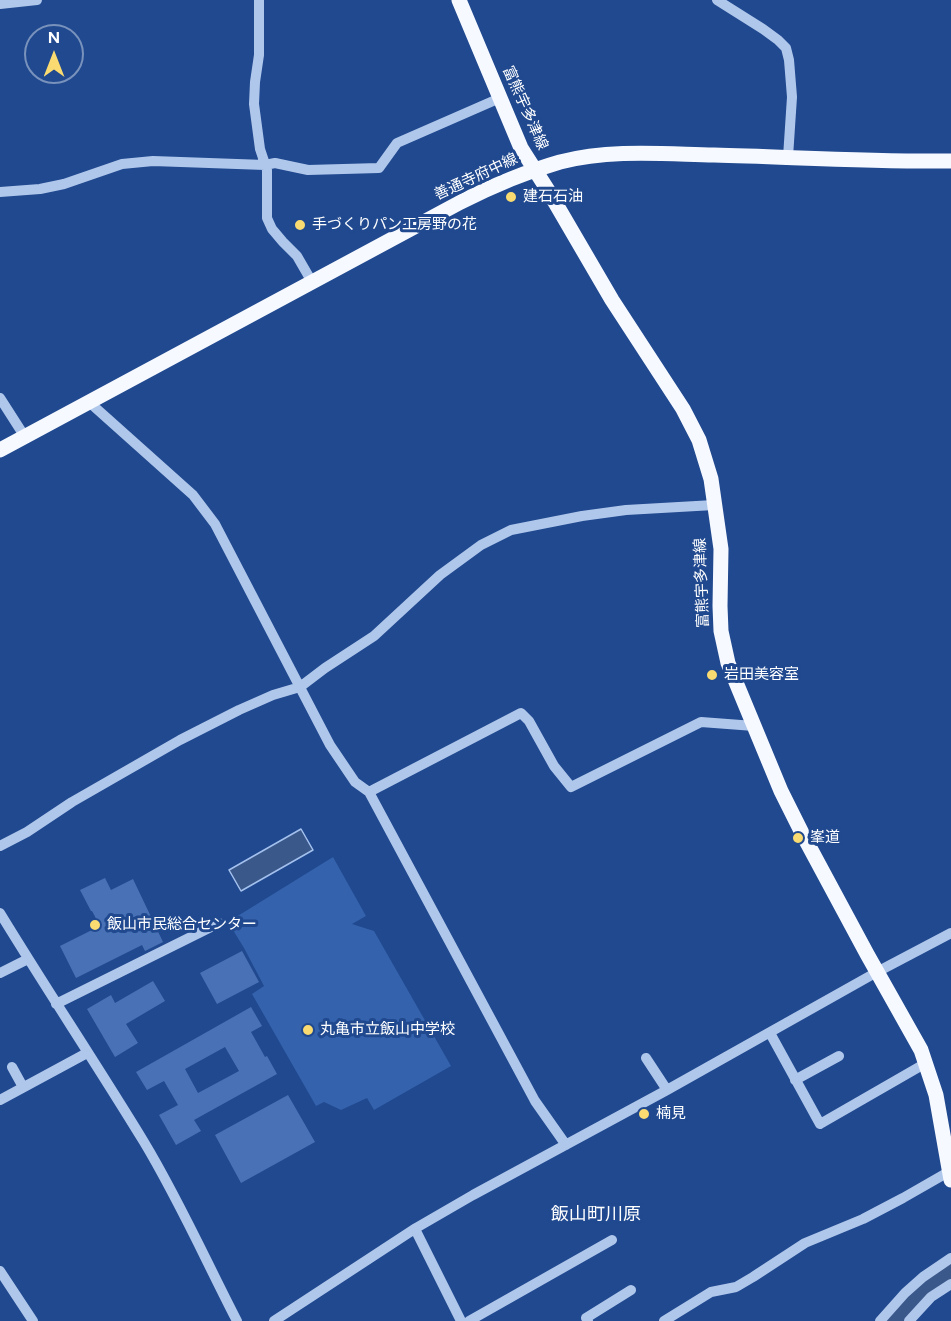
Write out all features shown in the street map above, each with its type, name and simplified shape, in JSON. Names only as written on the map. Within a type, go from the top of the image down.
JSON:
[{"type":"main road","name":"富熊宇多津線","points":[[459,0],[521,148],[555,201],[612,300],[683,409],[699,440],[711,479],[721,549],[721,631],[728,663],[781,791],[921,1050],[936,1095],[950,1175]]},
{"type":"main road","name":"善通寺府中線","points":[[0,450],[481,191],[535,170],[562,162],[619,153],[951,162]]},
{"type":"street","points":[[0,4],[37,0]]},
{"type":"street","points":[[259,0],[259,55],[254,104],[260,149],[267,170],[267,218],[272,229],[297,256],[312,282]]},
{"type":"street","points":[[717,0],[763,29],[786,48],[792,97],[788,157]]},
{"type":"street","points":[[0,192],[48,188],[122,164],[153,161],[265,165],[275,163],[308,170],[379,168],[398,143],[500,98]]},
{"type":"street","points":[[0,398],[25,437]]},
{"type":"street","points":[[89,402],[193,495],[215,524],[330,745],[355,782],[369,792],[535,1101],[566,1145]]},
{"type":"street","points":[[0,846],[180,740],[239,710],[273,695],[300,687],[374,636],[440,575],[481,545],[511,530],[604,513],[714,505]]},
{"type":"street","points":[[369,792],[521,713],[529,721],[554,766],[571,787],[701,722],[754,726]]},
{"type":"street","points":[[0,913],[144,1143],[176,1199],[237,1321]]},
{"type":"street","points":[[56,1004],[219,923]]},
{"type":"street","points":[[274,1321],[415,1229],[473,1195],[951,933]]},
{"type":"street","points":[[0,973],[28,959]]},
{"type":"street","points":[[770,1033],[820,1124],[926,1063]]},
{"type":"street","points":[[0,1100],[87,1053]]},
{"type":"street","points":[[795,1080],[839,1056]]},
{"type":"street","points":[[646,1058],[667,1090]]},
{"type":"street","points":[[12,1067],[23,1087]]},
{"type":"street","points":[[664,1321],[711,1292],[736,1287],[753,1278],[805,1243],[863,1219],[950,1175]]},
{"type":"street","points":[[415,1229],[461,1321]]},
{"type":"street","points":[[469,1321],[612,1240]]},
{"type":"street","points":[[880,1321],[923,1277],[951,1258]]},
{"type":"street","points":[[0,1271],[33,1321]]},
{"type":"street","points":[[909,1321],[932,1297],[951,1284]]},
{"type":"street","points":[[588,1321],[586,1318],[631,1290]]},
{"type":"shaded area","points":[[301,829],[313,850],[241,891],[229,870]]},
{"type":"shaded area","points":[[333,857],[366,916],[352,924],[374,931],[451,1066],[374,1110],[367,1098],[341,1110],[324,1102],[316,1106],[252,994],[264,986],[228,922]]},
{"type":"building","points":[[105,878],[111,890],[133,879],[163,942],[145,951],[142,945],[76,978],[60,946],[100,926],[80,890]]},
{"type":"building","points":[[242,951],[259,982],[217,1004],[200,973]]},
{"type":"building","points":[[153,981],[165,1001],[126,1024],[138,1043],[115,1057],[87,1009],[111,995],[115,1003]]},
{"type":"building","points":[[251,1007],[262,1026],[251,1032],[277,1074],[194,1120],[201,1131],[176,1145],[159,1115],[178,1105],[164,1081],[147,1090],[136,1072]],"holes":[[[225,1047],[239,1071],[198,1093],[185,1069]]]},
{"type":"building","points":[[288,1095],[315,1142],[241,1183],[215,1135]]},
{"type":"waterway","points":[[895,1321],[927,1288],[951,1273]]},
{"type":"place","name":"建石石油","points":[[511,197]]},
{"type":"place","name":"手づくりパン工房野の花","points":[[300,225]]},
{"type":"place","name":"岩田美容室","points":[[712,675]]},
{"type":"place","name":"峯道","points":[[798,838]]},
{"type":"place","name":"飯山市民総合センター","points":[[95,925]]},
{"type":"place","name":"丸亀市立飯山中学校","points":[[308,1030]]},
{"type":"place","name":"楠見","points":[[644,1114]]},
{"type":"district","name":"飯山町川原","points":[[596,1215]]}]
